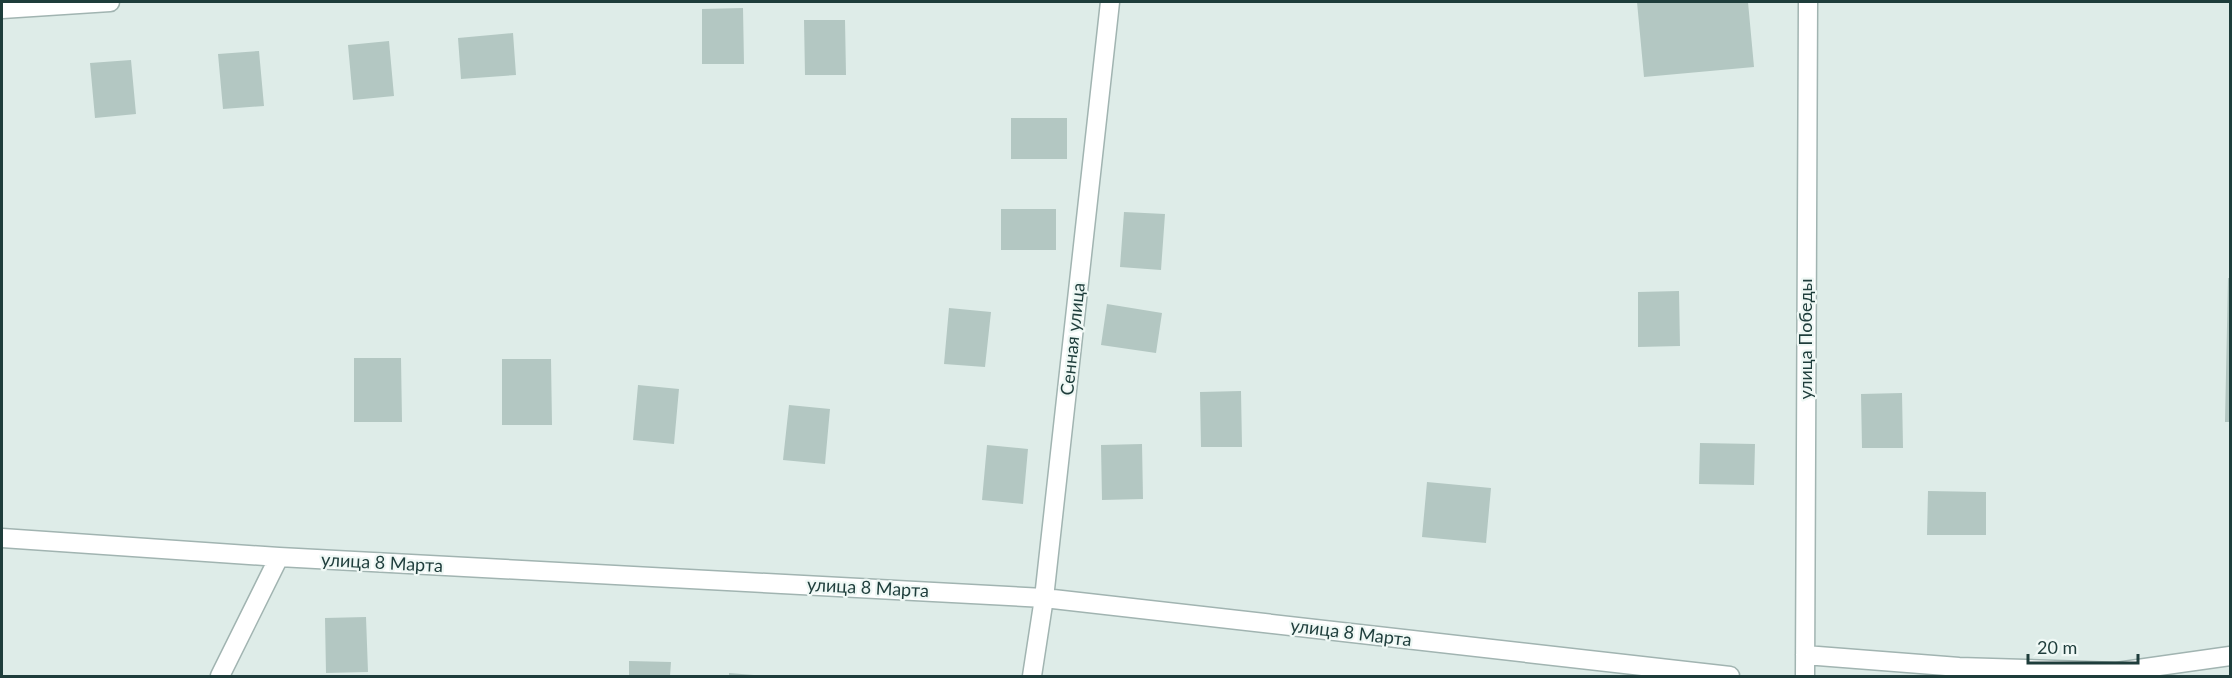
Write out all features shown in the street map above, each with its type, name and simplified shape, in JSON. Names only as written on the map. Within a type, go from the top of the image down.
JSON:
[{"type":"street","points":[[2,9],[110,2]]},
{"type":"street","name":"Сенная улица","points":[[1032,676],[1044,598],[1110,2]]},
{"type":"street","name":"улица Победы","points":[[1805,676],[1808,2]]},
{"type":"street","name":"улица 8 Марта","points":[[2,538],[279,557],[1044,598],[1730,676]]},
{"type":"street","points":[[220,676],[279,557]]},
{"type":"street","points":[[1805,655],[1959,667],[2117,672],[2230,656]]},
{"type":"building","points":[[1637,2],[1748,2],[1754,67],[1644,77]]},
{"type":"building","points":[[743,8],[744,64],[702,64],[702,9]]},
{"type":"building","points":[[804,20],[845,20],[846,75],[805,75]]},
{"type":"building","points":[[513,33],[516,75],[461,79],[458,38]]},
{"type":"building","points":[[389,41],[394,96],[353,100],[348,45]]},
{"type":"building","points":[[259,51],[264,106],[223,109],[218,54]]},
{"type":"building","points":[[131,60],[136,114],[95,118],[90,63]]},
{"type":"building","points":[[1011,118],[1067,118],[1067,159],[1011,159]]},
{"type":"building","points":[[1001,209],[1056,209],[1056,250],[1001,250]]},
{"type":"building","points":[[1124,212],[1165,214],[1161,270],[1120,267]]},
{"type":"building","points":[[2228,278],[2230,278],[2230,422],[2225,422]]},
{"type":"building","points":[[1679,291],[1680,346],[1638,347],[1638,292]]},
{"type":"building","points":[[1107,304],[1162,313],[1156,353],[1101,345]]},
{"type":"building","points":[[949,308],[991,312],[985,367],[944,364]]},
{"type":"building","points":[[354,358],[401,358],[402,422],[354,422]]},
{"type":"building","points":[[502,359],[551,359],[552,425],[502,425]]},
{"type":"building","points":[[638,385],[679,389],[674,444],[633,440]]},
{"type":"building","points":[[1241,391],[1242,447],[1201,447],[1200,392]]},
{"type":"building","points":[[1902,393],[1903,448],[1862,448],[1861,394]]},
{"type":"building","points":[[789,405],[830,409],[825,464],[783,460]]},
{"type":"building","points":[[1700,443],[1755,444],[1754,485],[1699,484]]},
{"type":"building","points":[[1142,444],[1143,499],[1102,500],[1101,445]]},
{"type":"building","points":[[987,445],[1028,449],[1023,504],[982,500]]},
{"type":"building","points":[[1427,482],[1491,488],[1486,543],[1422,537]]},
{"type":"building","points":[[1928,491],[1986,492],[1986,535],[1927,535]]},
{"type":"building","points":[[366,617],[368,672],[326,673],[325,618]]},
{"type":"building","points":[[629,661],[671,662],[670,676],[629,676]]},
{"type":"building","points":[[729,673],[754,675],[754,676],[729,676]]}]
